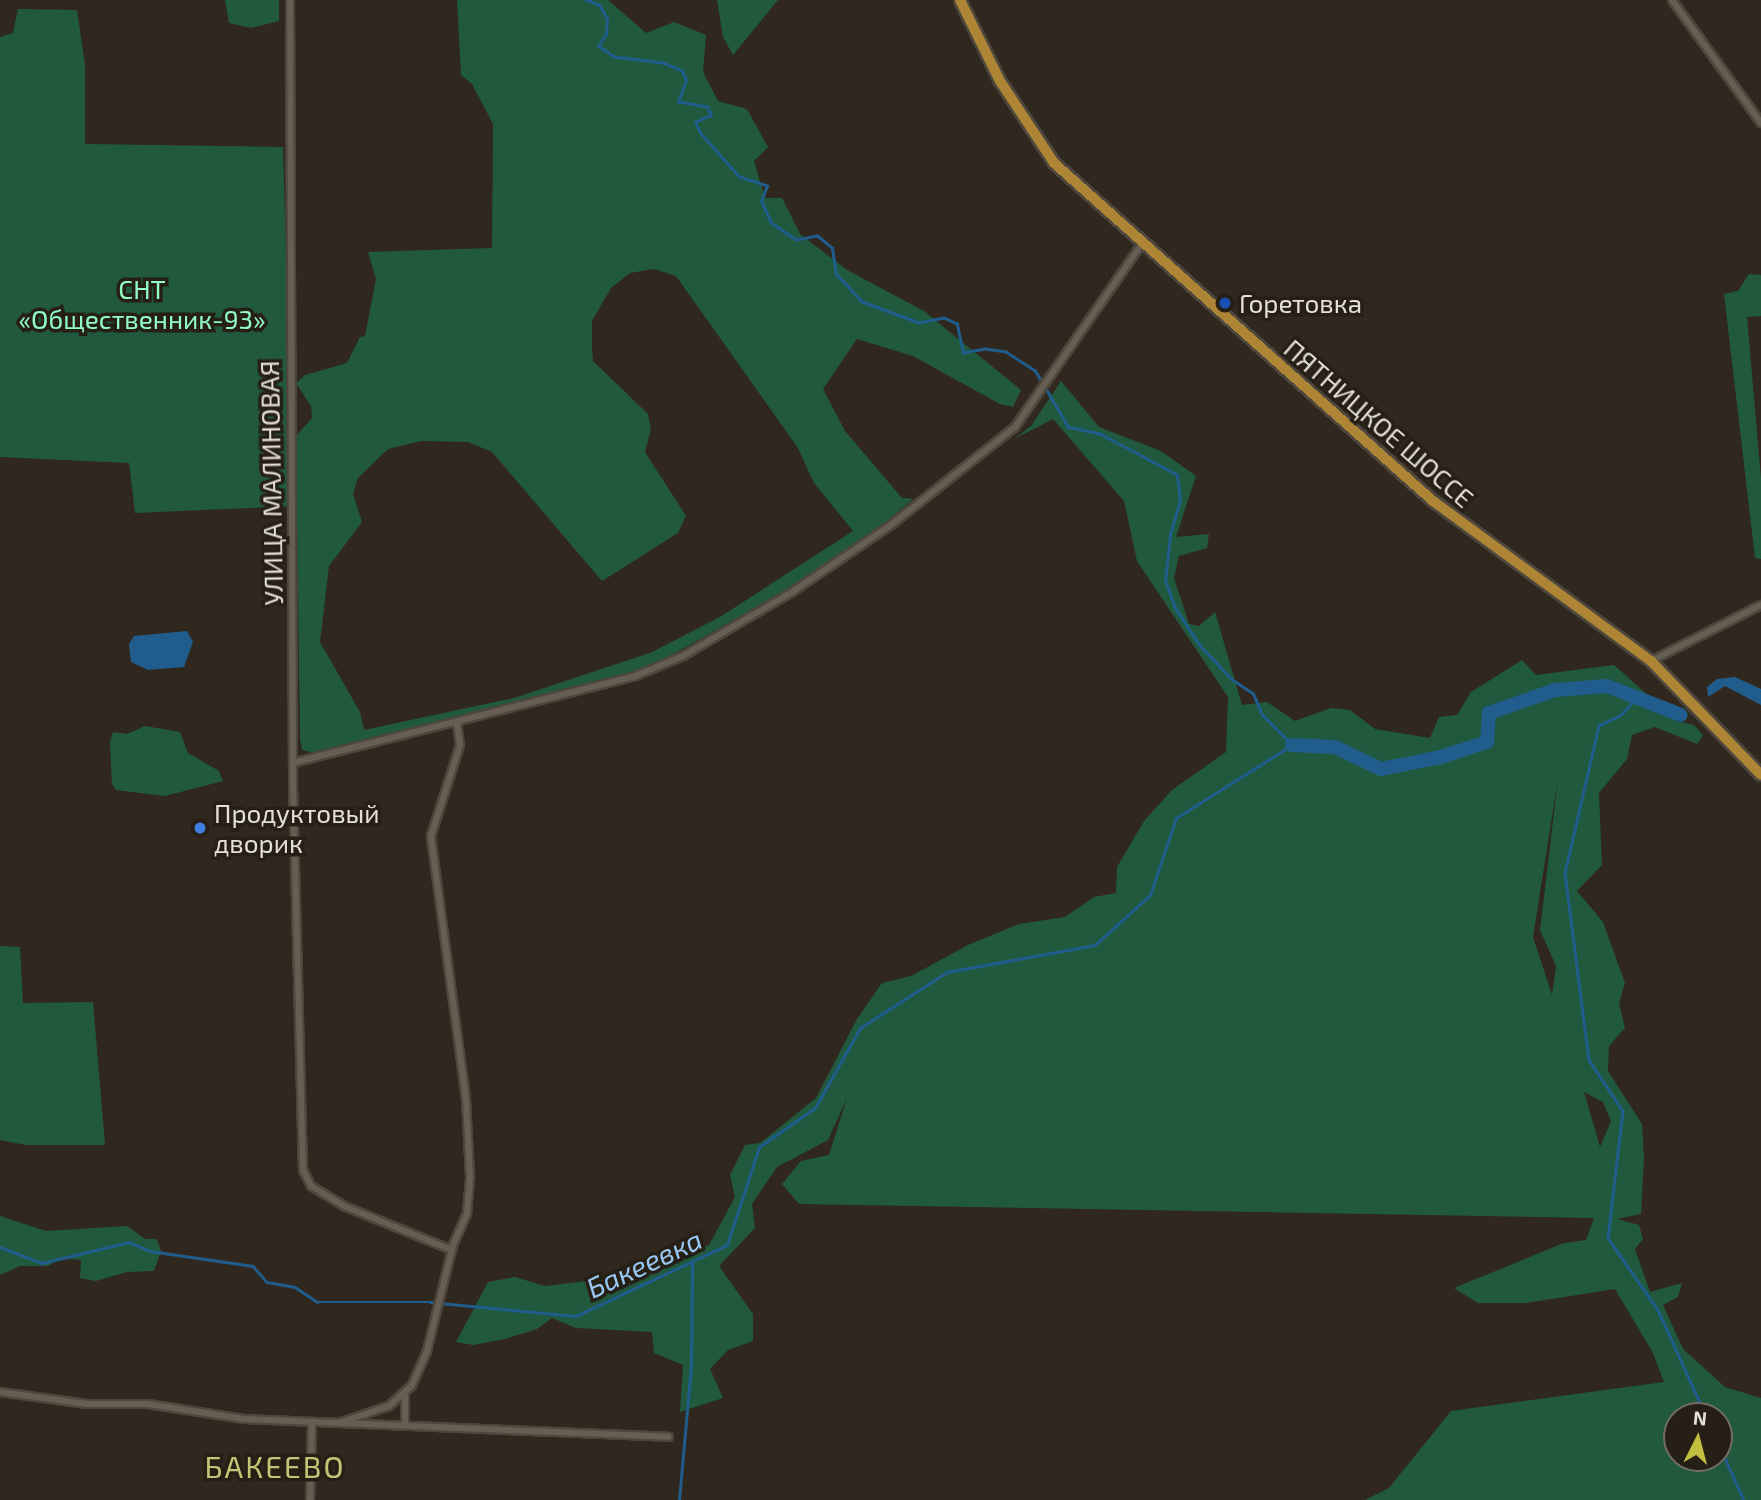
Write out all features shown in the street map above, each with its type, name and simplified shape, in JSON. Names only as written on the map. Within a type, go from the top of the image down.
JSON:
[{"type":"main road","name":"ПЯТНИЦКОЕ ШОССЕ","points":[[960,0],[1000,81],[1041,148],[1141,245],[1433,501],[1651,662],[1761,775]]},
{"type":"street","name":"УЛИЦА МАЛИНОВАЯ","points":[[290,0],[296,762],[303,1170],[311,1186],[344,1206],[452,1250]]},
{"type":"street","points":[[1672,0],[1761,123]]},
{"type":"street","points":[[296,762],[597,687],[683,656],[792,592],[891,524],[1014,427],[1141,245]]},
{"type":"street","points":[[1651,662],[1761,606]]},
{"type":"street","points":[[339,1423],[376,1412],[405,1392],[427,1351],[452,1250],[467,1213],[470,1176],[466,1099],[431,836],[460,745],[457,723]]},
{"type":"street","points":[[0,1392],[87,1404],[148,1405],[244,1419],[669,1437]]},
{"type":"street","points":[[405,1392],[405,1426]]},
{"type":"street","points":[[310,1500],[312,1422]]},
{"type":"green space","points":[[225,0],[279,0],[279,21],[251,28],[229,23]]},
{"type":"green space","points":[[457,0],[608,0],[646,33],[674,22],[706,35],[703,72],[718,101],[747,109],[768,147],[754,161],[765,198],[782,198],[800,234],[847,270],[924,311],[1021,390],[1013,407],[1000,404],[913,356],[857,339],[823,389],[845,431],[902,498],[913,499],[881,526],[803,581],[652,666],[545,697],[314,753],[302,750],[300,738],[296,436],[312,418],[311,406],[296,383],[305,375],[347,363],[360,337],[365,336],[376,279],[368,252],[492,248],[493,124],[472,84],[461,75]],"holes":[[[654,269],[676,276],[798,448],[814,483],[853,531],[720,617],[650,653],[514,698],[364,730],[360,712],[320,642],[329,566],[362,522],[353,494],[358,478],[388,449],[421,441],[468,442],[492,452],[602,581],[678,533],[686,516],[645,452],[651,429],[648,414],[593,361],[592,350],[592,321],[611,288],[630,273]]]},
{"type":"green space","points":[[717,0],[778,0],[733,55],[723,37]]},
{"type":"green space","name":"СНТ «Общественник-93»","points":[[18,9],[77,10],[85,65],[85,144],[283,147],[293,506],[135,513],[129,463],[0,457],[0,37],[13,33]]},
{"type":"green space","points":[[1749,274],[1761,275],[1761,316],[1747,317],[1761,478],[1761,559],[1755,558],[1724,294],[1738,291]]},
{"type":"green space","points":[[1061,381],[1099,427],[1161,451],[1196,476],[1176,537],[1209,534],[1207,548],[1179,556],[1174,578],[1189,624],[1199,626],[1215,612],[1242,705],[1267,702],[1295,721],[1331,708],[1350,710],[1375,729],[1430,738],[1439,717],[1457,715],[1471,692],[1522,660],[1536,675],[1614,665],[1677,721],[1694,725],[1703,735],[1697,744],[1655,727],[1632,735],[1627,759],[1599,793],[1602,865],[1577,891],[1603,922],[1625,983],[1619,1003],[1625,1028],[1609,1046],[1608,1071],[1642,1124],[1644,1157],[1641,1214],[1617,1219],[1639,1225],[1643,1239],[1635,1249],[1650,1292],[1682,1283],[1678,1297],[1663,1305],[1683,1349],[1725,1387],[1761,1398],[1761,1500],[1365,1500],[1389,1488],[1451,1411],[1664,1382],[1653,1353],[1615,1289],[1526,1303],[1478,1303],[1454,1288],[1564,1243],[1586,1240],[1594,1218],[799,1204],[782,1184],[801,1161],[829,1155],[847,1098],[828,1140],[777,1167],[752,1204],[755,1228],[719,1266],[753,1314],[753,1341],[728,1350],[710,1369],[723,1398],[680,1412],[683,1365],[654,1353],[652,1332],[576,1328],[552,1318],[537,1329],[505,1339],[473,1345],[456,1342],[488,1282],[515,1277],[545,1286],[587,1281],[709,1245],[735,1197],[730,1175],[745,1145],[760,1143],[816,1098],[857,1019],[882,983],[911,976],[968,945],[1019,924],[1065,917],[1094,897],[1116,893],[1117,867],[1144,821],[1172,790],[1226,752],[1228,697],[1137,561],[1124,501],[1053,419],[1014,439],[1031,426]],"holes":[[[1558,779],[1540,930],[1556,966],[1552,995],[1533,937]],[[1584,1092],[1603,1102],[1611,1121],[1600,1147]]]},
{"type":"green space","points":[[145,726],[180,732],[188,753],[219,771],[223,781],[165,796],[116,790],[112,784],[110,742],[113,732],[127,734]]},
{"type":"green space","points":[[0,946],[20,947],[23,1003],[93,1002],[105,1145],[26,1145],[0,1140]]},
{"type":"green space","points":[[0,1216],[46,1231],[127,1226],[145,1239],[157,1239],[161,1251],[154,1271],[127,1272],[96,1281],[80,1278],[81,1260],[61,1258],[48,1266],[20,1266],[0,1275]]},
{"type":"water","points":[[187,631],[193,642],[184,667],[148,670],[131,662],[129,644],[134,636]]},
{"type":"water","points":[[1735,677],[1761,689],[1761,705],[1725,686],[1708,697],[1707,687],[1717,679]]},
{"type":"waterway","name":"Бакеевка","points":[[0,1247],[42,1263],[129,1242],[150,1251],[253,1266],[267,1282],[295,1287],[317,1302],[430,1302],[576,1316],[727,1245],[759,1147],[815,1108],[860,1028],[947,972],[1095,945],[1150,895],[1176,818],[1292,745],[1262,715],[1253,694],[1232,680],[1200,646],[1175,608],[1165,581],[1170,535],[1180,500],[1177,475],[1100,434],[1068,427],[1035,371],[1006,352],[985,349],[963,353],[957,324],[944,318],[919,323],[862,302],[836,274],[832,248],[817,236],[796,240],[771,223],[761,201],[767,186],[739,177],[700,133],[695,122],[711,115],[707,107],[678,102],[686,80],[682,71],[663,63],[614,57],[598,46],[606,34],[607,19],[599,5],[586,0]]},
{"type":"waterway","name":"Горетовка","points":[[1292,745],[1335,747],[1381,769],[1441,757],[1487,742],[1489,713],[1555,690],[1607,686],[1681,715]]},
{"type":"waterway","points":[[1637,698],[1620,716],[1599,726],[1565,873],[1589,1060],[1623,1111],[1608,1238],[1658,1310],[1700,1402]]},
{"type":"waterway","points":[[679,1500],[691,1365],[692,1263]]},
{"type":"waterway","points":[[1731,1472],[1744,1500]]},
{"type":"place","name":"Горетовка","points":[[1225,303]]},
{"type":"place","name":"Продуктовый дворик","points":[[200,828]]},
{"type":"district","name":"БАКЕЕВО","points":[[275,1466]]}]
